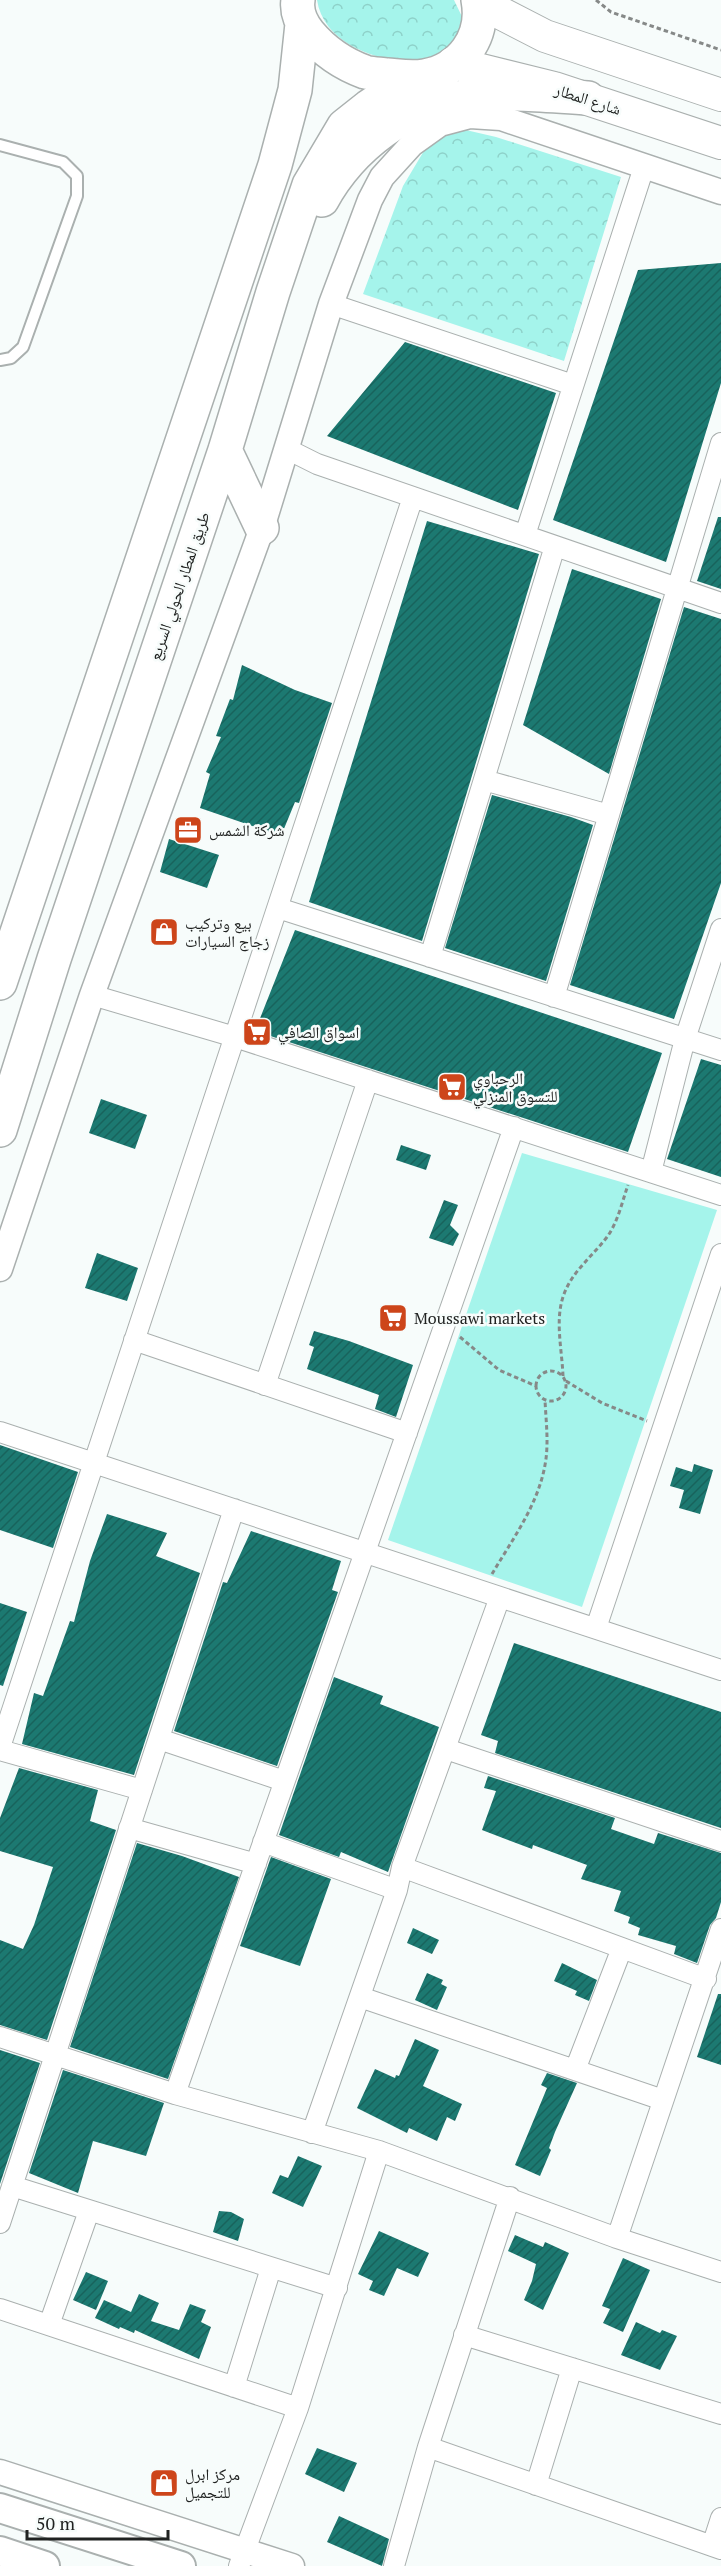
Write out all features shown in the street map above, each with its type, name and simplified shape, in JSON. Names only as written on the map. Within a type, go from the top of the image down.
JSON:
[{"type":"highway","points":[[294,8],[318,43],[346,63],[366,73],[411,78],[426,76],[466,55],[474,43],[479,1]]},
{"type":"highway","points":[[0,983],[275,165],[295,90],[294,8]]},
{"type":"highway","name":"طريق المطار الحولي السريع","points":[[0,1130],[57,947],[225,450],[273,292],[309,185],[344,126],[411,78]]},
{"type":"highway","points":[[273,292],[327,190],[354,156],[381,131],[434,105],[468,96],[513,94],[588,98]]},
{"type":"highway","points":[[225,450],[262,528]]},
{"type":"main road","points":[[479,1],[544,36],[721,95]]},
{"type":"main road","name":"شارع المطار","points":[[453,63],[588,98],[721,143]]},
{"type":"main road","points":[[9,2511],[12,2519],[5,2532],[4,2553],[45,2566]]},
{"type":"main road","points":[[9,2511],[181,2566]]},
{"type":"street","points":[[0,1269],[92,995],[262,528],[331,304],[370,200],[382,177],[412,144],[440,124],[470,116],[501,117],[721,192]]},
{"type":"street","points":[[525,536],[644,167]]},
{"type":"street","points":[[331,304],[573,385]]},
{"type":"street","points":[[554,997],[677,588],[718,467],[721,443]]},
{"type":"street","points":[[287,449],[317,464],[721,603]]},
{"type":"street","points":[[142,1790],[0,1749],[413,497]]},
{"type":"street","points":[[430,957],[555,546]]},
{"type":"street","points":[[484,780],[609,815]]},
{"type":"street","points":[[278,908],[721,1050]]},
{"type":"street","points":[[643,1168],[721,929]]},
{"type":"street","points":[[92,995],[235,1037],[721,1195]]},
{"type":"street","points":[[265,1385],[368,1080]]},
{"type":"street","points":[[175,2094],[514,1127]]},
{"type":"street","points":[[596,1628],[721,1254]]},
{"type":"street","points":[[134,1340],[407,1433]]},
{"type":"street","points":[[0,1432],[721,1670]]},
{"type":"street","points":[[0,2223],[234,1509]]},
{"type":"street","points":[[312,2133],[397,1890],[402,1867],[446,1749],[491,1594]]},
{"type":"street","points":[[159,1739],[284,1781]]},
{"type":"street","points":[[446,1749],[721,1841]]},
{"type":"street","points":[[129,1828],[256,1864]]},
{"type":"street","points":[[263,1842],[397,1890]]},
{"type":"street","points":[[402,1867],[706,1979]]},
{"type":"street","points":[[616,2238],[706,1979],[721,1929]]},
{"type":"street","points":[[575,2070],[622,1948]]},
{"type":"street","points":[[360,1997],[663,2100]]},
{"type":"street","points":[[0,2037],[175,2094],[379,2151],[616,2238],[721,2272]]},
{"type":"street","points":[[242,2558],[298,2408],[379,2151]]},
{"type":"street","points":[[12,2186],[337,2288]]},
{"type":"street","points":[[394,2566],[428,2447],[510,2198]]},
{"type":"street","points":[[49,2325],[89,2211]]},
{"type":"street","points":[[234,2386],[271,2268]]},
{"type":"street","points":[[0,2309],[298,2408]]},
{"type":"street","points":[[464,2336],[721,2414]]},
{"type":"street","points":[[536,2486],[572,2368]]},
{"type":"street","points":[[428,2447],[716,2548],[721,2518]]},
{"type":"street","points":[[0,2472],[242,2558],[292,2566]]},
{"type":"lane","points":[[0,145],[63,162],[76,176],[77,196],[23,347],[11,358],[0,360]]},
{"type":"path","points":[[597,0],[611,12],[721,50]]},
{"type":"path","points":[[563,1376],[560,1314],[563,1296],[571,1279],[615,1224],[643,1168]]},
{"type":"path","points":[[453,1331],[498,1370],[536,1386]]},
{"type":"path","points":[[546,1372],[558,1372],[566,1381],[567,1387],[562,1398],[557,1401],[545,1400],[537,1392],[537,1380],[546,1372]]},
{"type":"path","points":[[566,1381],[608,1406],[664,1428]]},
{"type":"path","points":[[491,1594],[541,1483],[547,1448],[545,1400]]},
{"type":"green space","points":[[317,0],[454,0],[466,25],[451,52],[417,61],[391,59],[363,51],[338,36],[321,14]]},
{"type":"green space","points":[[440,124],[496,137],[621,177],[564,361],[363,294],[403,186]]},
{"type":"green space","points":[[522,1153],[717,1210],[582,1607],[388,1540]]},
{"type":"building","points":[[721,263],[721,383],[666,562],[553,520],[638,270]]},
{"type":"building","points":[[405,342],[556,393],[518,510],[327,436]]},
{"type":"building","points":[[718,517],[721,517],[721,589],[697,581]]},
{"type":"building","points":[[427,521],[539,554],[422,941],[309,902]]},
{"type":"building","points":[[572,569],[661,599],[609,774],[523,725]]},
{"type":"building","points":[[684,607],[721,619],[721,883],[674,1019],[570,985]]},
{"type":"building","points":[[242,665],[295,690],[332,703],[299,803],[295,802],[281,836],[200,808],[210,774],[206,772],[221,737],[216,736],[230,699],[233,700]]},
{"type":"building","points":[[492,795],[593,825],[546,981],[445,948]]},
{"type":"building","points":[[169,839],[219,855],[207,888],[160,872]]},
{"type":"building","points":[[295,930],[662,1053],[628,1152],[255,1031]]},
{"type":"building","points":[[701,1059],[721,1065],[721,1177],[667,1159]]},
{"type":"building","points":[[101,1099],[147,1115],[135,1149],[89,1133]]},
{"type":"building","points":[[401,1145],[431,1155],[426,1170],[396,1160]]},
{"type":"building","points":[[444,1200],[458,1205],[450,1225],[459,1234],[453,1246],[429,1238]]},
{"type":"building","points":[[97,1253],[138,1268],[127,1301],[85,1288]]},
{"type":"building","points":[[314,1331],[349,1341],[413,1365],[396,1417],[375,1409],[379,1395],[307,1369],[314,1347],[309,1345]]},
{"type":"building","points":[[0,1445],[78,1472],[53,1548],[0,1530]]},
{"type":"building","points":[[694,1464],[713,1470],[700,1514],[679,1508],[684,1490],[670,1486],[676,1467],[692,1472]]},
{"type":"building","points":[[107,1514],[167,1533],[156,1556],[200,1573],[134,1775],[22,1744],[34,1693],[43,1696],[70,1621],[74,1622],[90,1561]]},
{"type":"building","points":[[251,1531],[341,1561],[332,1590],[338,1592],[277,1766],[174,1731],[223,1582],[227,1583]]},
{"type":"building","points":[[0,1603],[27,1612],[3,1686],[0,1685]]},
{"type":"building","points":[[514,1643],[721,1712],[721,1828],[495,1753],[498,1741],[481,1735]]},
{"type":"building","points":[[334,1677],[383,1696],[380,1704],[439,1727],[388,1872],[341,1852],[339,1857],[279,1835]]},
{"type":"building","points":[[19,1768],[98,1790],[90,1821],[116,1830],[47,2040],[0,2025],[0,1940],[23,1949],[34,1925],[53,1867],[0,1851],[0,1818]]},
{"type":"building","points":[[488,1776],[615,1818],[611,1829],[654,1844],[658,1833],[721,1853],[721,1902],[716,1918],[710,1925],[697,1963],[674,1954],[676,1946],[638,1935],[640,1928],[628,1923],[630,1917],[614,1911],[621,1891],[581,1879],[587,1865],[533,1845],[532,1849],[482,1830],[496,1791],[484,1788]]},
{"type":"building","points":[[137,1843],[182,1856],[239,1877],[168,2079],[70,2047]]},
{"type":"building","points":[[271,1857],[331,1879],[300,1966],[240,1946]]},
{"type":"building","points":[[413,1928],[439,1940],[432,1954],[407,1943]]},
{"type":"building","points":[[562,1963],[597,1980],[589,2001],[575,1995],[577,1991],[554,1981]]},
{"type":"building","points":[[427,1973],[443,1980],[441,1984],[447,1987],[437,2010],[415,2000]]},
{"type":"building","points":[[718,1994],[721,1994],[721,2065],[697,2057]]},
{"type":"building","points":[[415,2039],[439,2050],[423,2086],[462,2104],[455,2121],[447,2117],[437,2141],[409,2128],[407,2133],[357,2108],[375,2069],[395,2078],[396,2075],[399,2076]]},
{"type":"building","points":[[0,2050],[40,2063],[0,2184]]},
{"type":"building","points":[[63,2070],[164,2103],[146,2156],[93,2141],[78,2193],[29,2173]]},
{"type":"building","points":[[547,2073],[577,2083],[555,2132],[549,2148],[551,2150],[540,2176],[515,2165],[547,2088],[541,2085]]},
{"type":"building","points":[[298,2156],[322,2166],[303,2207],[272,2193],[280,2175],[288,2178]]},
{"type":"building","points":[[219,2211],[231,2212],[244,2219],[238,2241],[213,2232]]},
{"type":"building","points":[[379,2231],[429,2253],[418,2277],[397,2268],[384,2296],[369,2290],[373,2281],[358,2274]]},
{"type":"building","points":[[515,2235],[543,2247],[545,2242],[569,2253],[543,2310],[524,2300],[536,2264],[508,2251]]},
{"type":"building","points":[[623,2258],[650,2270],[623,2332],[603,2323],[610,2309],[602,2306]]},
{"type":"building","points":[[86,2272],[108,2281],[96,2310],[73,2300]]},
{"type":"building","points":[[139,2294],[159,2303],[151,2321],[179,2330],[190,2304],[206,2310],[201,2322],[211,2327],[199,2359],[135,2330],[134,2333],[120,2327],[119,2329],[95,2318],[104,2300],[131,2312]]},
{"type":"building","points":[[636,2322],[660,2333],[662,2330],[677,2336],[660,2370],[621,2355]]},
{"type":"building","points":[[317,2448],[357,2463],[344,2492],[305,2474]]},
{"type":"building","points":[[339,2516],[389,2539],[382,2566],[327,2542]]},
{"type":"place","name":"شركة الشمس","points":[[188,830]]},
{"type":"place","name":"بيع وتركيب زجاج السيارات","points":[[164,932]]},
{"type":"place","name":"اسواق الصافي","points":[[257,1032]]},
{"type":"place","name":"الرحباوي للتسوق المنزلي","points":[[452,1087]]},
{"type":"place","name":"Moussawi markets","points":[[393,1318]]},
{"type":"place","name":"مركز ابرل للتجميل","points":[[164,2483]]}]
